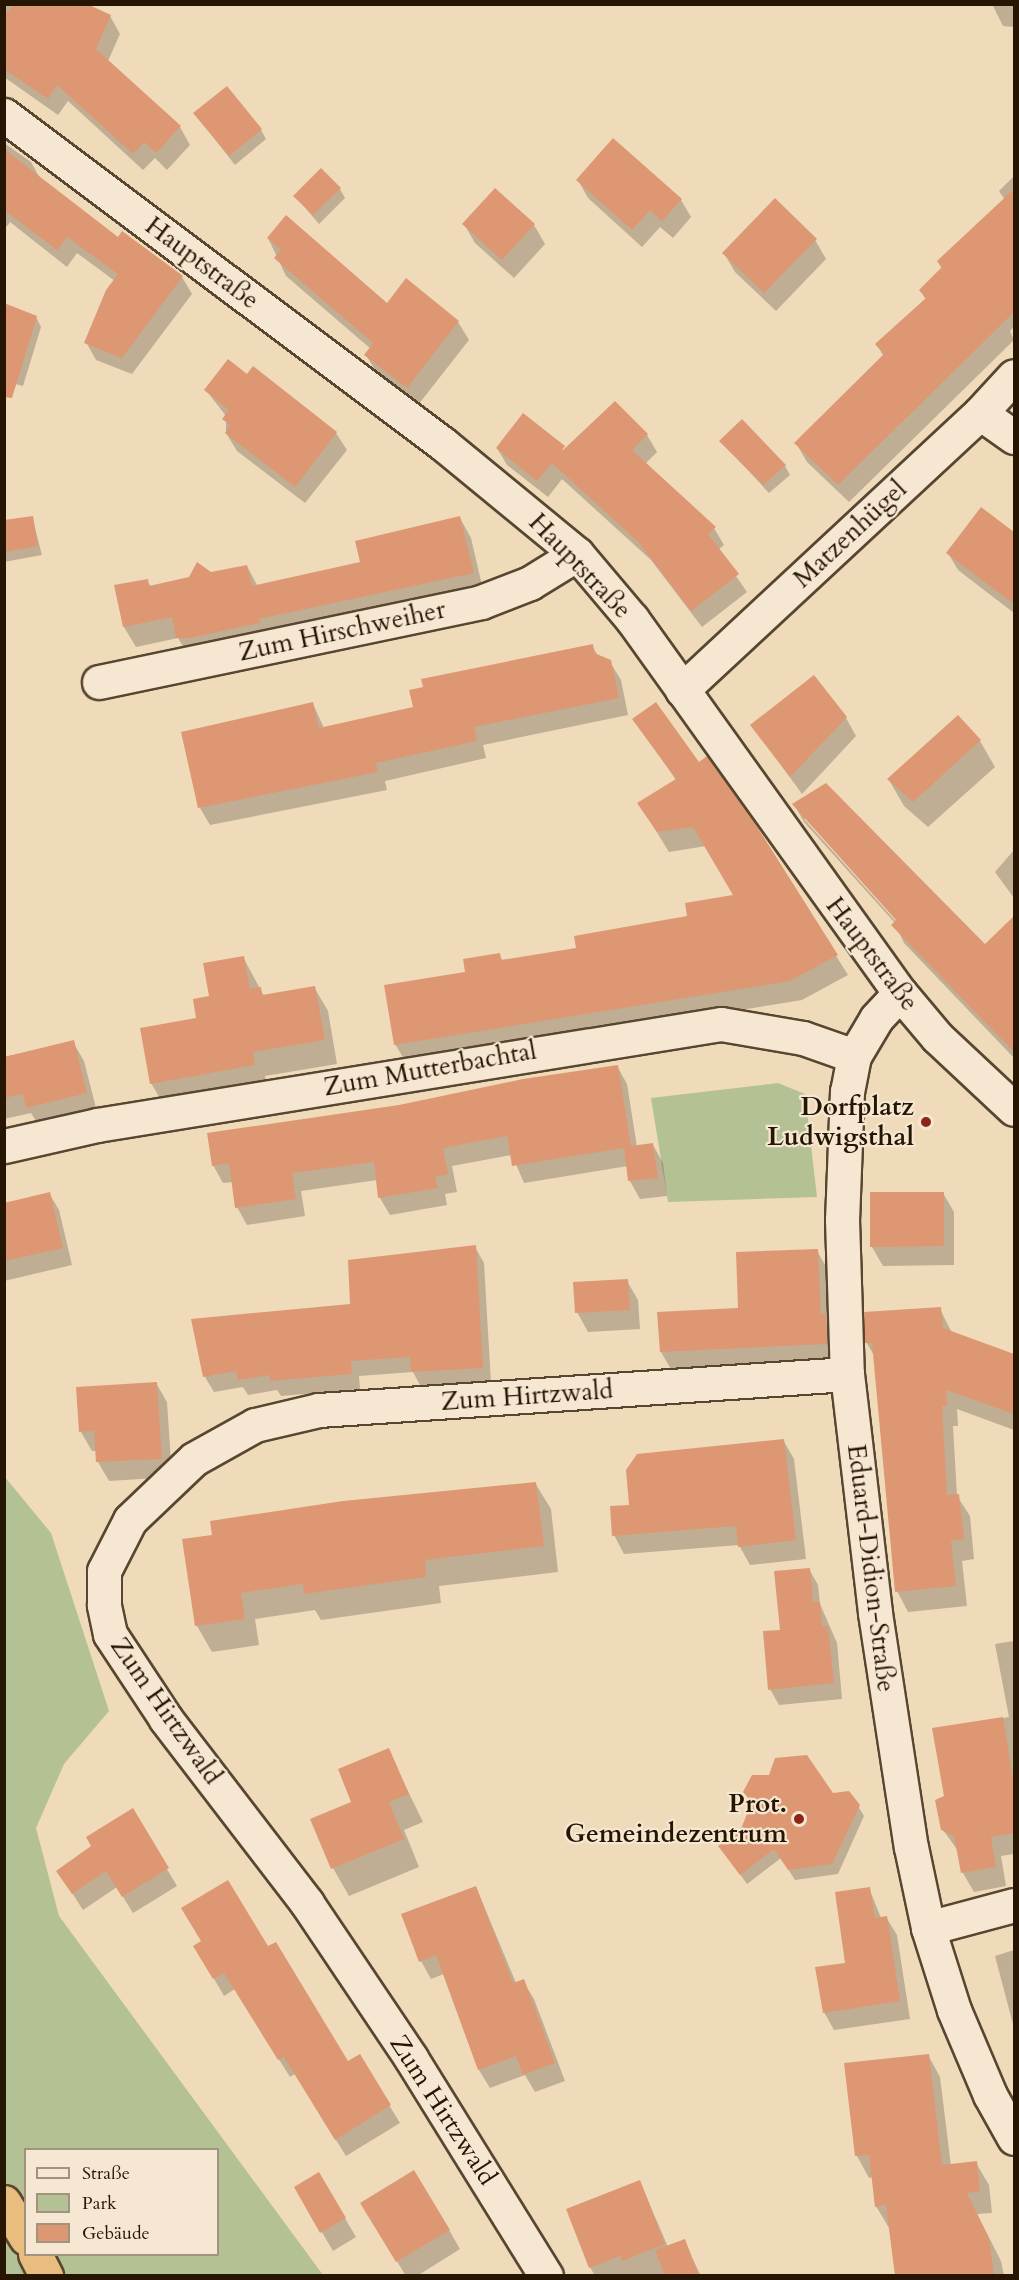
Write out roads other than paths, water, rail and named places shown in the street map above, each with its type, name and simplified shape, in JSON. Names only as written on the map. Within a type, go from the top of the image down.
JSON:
[{"type":"highway","points":[[4,2202],[24,2235]]},
{"type":"highway","points":[[36,2256],[46,2276]]},
{"type":"street","name":"Hauptstraße","points":[[4,115],[443,444],[577,554],[632,619],[900,993],[937,1037],[1014,1109]]},
{"type":"street","name":"Matzenhügel","points":[[682,690],[980,413],[1014,376]]},
{"type":"street","points":[[980,413],[1014,437]]},
{"type":"street","name":"Zum Hirschweiher","points":[[99,682],[481,602],[530,583],[577,554]]},
{"type":"street","name":"Eduard-Didion-Straße","points":[[900,993],[876,1019],[854,1056],[847,1091],[842,1219],[848,1374],[875,1613],[911,1847],[928,1928],[954,2010],[990,2095],[1014,2138]]},
{"type":"street","name":"Zum Mutterbachtal","points":[[4,1146],[97,1125],[721,1024],[803,1038],[854,1056]]},
{"type":"street","name":"Zum Hirtzwald","points":[[546,2276],[411,2058],[313,1912],[166,1719],[110,1634],[104,1605],[104,1571],[130,1520],[194,1459],[255,1425],[319,1410],[848,1374]]},
{"type":"street","points":[[928,1928],[1014,1905]]},
{"type":"place","name":"Dorfplatz Ludwigsthal","points":[[926,1122]]},
{"type":"place","name":"Prot. Gemeindezentrum","points":[[799,1819]]}]
